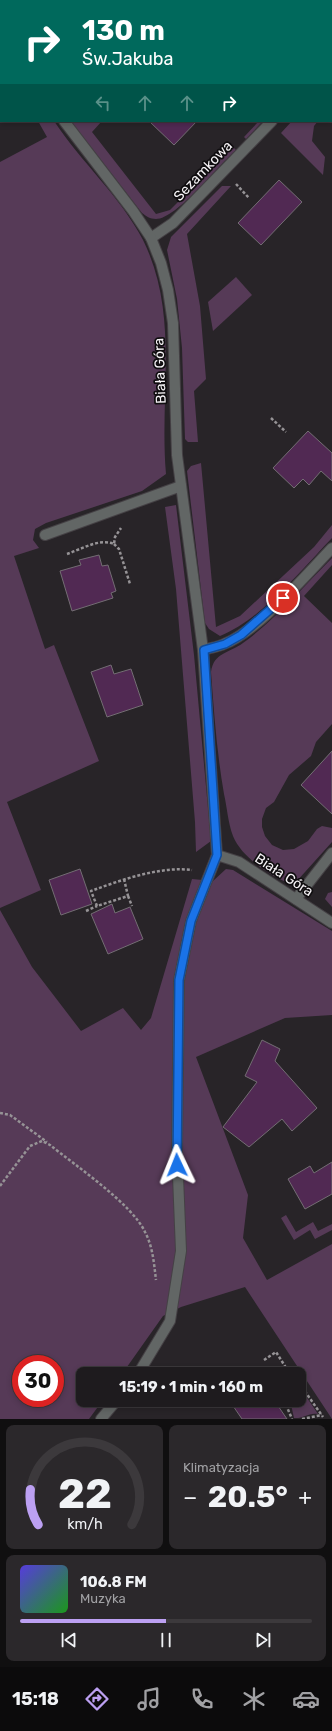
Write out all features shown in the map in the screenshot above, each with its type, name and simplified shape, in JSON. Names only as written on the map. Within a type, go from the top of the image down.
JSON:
[{"type":"street","name":"Biała Góra","points":[[65,122],[134,211],[151,238],[161,263],[168,290],[173,323],[177,455],[204,650],[217,855],[239,862],[332,923]]},
{"type":"street","name":"Sezamkowa","points":[[151,238],[172,223],[271,122]]},
{"type":"street","points":[[45,535],[181,486]]},
{"type":"street","points":[[204,650],[225,644],[241,635],[283,598],[332,548]]},
{"type":"street","points":[[296,899],[332,853]]},
{"type":"street","points":[[142,1367],[170,1321],[181,1251],[177,1151],[179,980],[191,921],[217,855]]},
{"type":"street","points":[[100,1419],[111,1407]]},
{"type":"path","points":[[234,183],[250,198]]},
{"type":"path","points":[[271,418],[286,432]]},
{"type":"path","points":[[114,544],[115,537],[127,523]]},
{"type":"path","points":[[67,554],[99,542],[106,541],[114,544],[119,549],[130,584]]},
{"type":"path","points":[[98,906],[91,891],[124,879],[179,868],[193,870]]},
{"type":"path","points":[[124,879],[132,906]]},
{"type":"path","points":[[86,911],[128,896]]},
{"type":"path","points":[[0,1113],[10,1115],[50,1145],[131,1211],[145,1231],[151,1246],[157,1284]]},
{"type":"path","points":[[0,1186],[30,1146],[42,1141],[50,1145]]},
{"type":"path","points":[[264,1360],[276,1352],[286,1367]]},
{"type":"path","points":[[302,1419],[322,1416],[306,1393]]},
{"type":"path","points":[[287,1407],[292,1419]]},
{"type":"shaded area","points":[[39,122],[55,122],[76,151],[112,194],[134,224],[143,240],[154,268],[161,297],[165,326],[166,474],[142,491],[46,523],[35,529],[33,540],[39,548],[14,556],[45,649],[54,645],[99,761],[7,802],[41,890],[0,908],[0,162],[47,137]]},
{"type":"shaded area","points":[[72,122],[101,122],[92,132],[156,214],[170,210],[233,147],[236,150],[198,190],[165,217],[154,219],[142,213]]},
{"type":"shaded area","points":[[258,122],[262,122],[246,139],[244,137]]},
{"type":"shaded area","points":[[291,122],[317,122],[314,126],[312,141],[325,157],[323,175],[281,133]]},
{"type":"shaded area","points":[[222,186],[231,186],[187,234],[200,306],[206,379],[194,391],[198,442],[188,442],[185,439],[182,348],[177,299],[167,250],[171,237]]},
{"type":"shaded area","points":[[236,277],[252,295],[213,331],[208,302]]},
{"type":"shaded area","points":[[201,463],[216,627],[240,616],[314,547],[332,525],[332,538],[280,593],[251,618],[220,636],[209,629],[205,623],[187,471],[191,466]]},
{"type":"shaded area","points":[[176,505],[194,655],[211,841],[196,852],[195,822],[176,589],[165,507]]},
{"type":"shaded area","points":[[332,558],[332,565],[304,596],[332,623],[332,724],[316,742],[311,756],[289,775],[274,802],[266,808],[262,819],[262,827],[265,836],[272,845],[283,850],[294,849],[308,841],[317,829],[322,826],[332,828],[332,842],[296,882],[290,884],[257,865],[243,852],[237,844],[231,831],[219,764],[211,672],[218,657],[243,643],[267,624]]},
{"type":"shaded area","points":[[226,869],[233,870],[332,931],[332,1015],[285,1018],[196,1057],[248,1195],[243,1238],[267,1280],[332,1244],[332,1419],[306,1380],[306,1367],[298,1367],[245,1287],[181,1307],[163,1316],[127,1367],[76,1367],[76,1407],[98,1407],[89,1419],[0,1419],[0,910],[32,967],[81,1031],[123,1008],[141,1030],[151,1018],[192,879],[213,881]]},
{"type":"shaded area","points":[[332,892],[332,907],[325,899],[328,893]]},
{"type":"shaded area","points":[[286,1215],[296,1232],[313,1222],[318,1231],[332,1224],[332,1230],[315,1239],[310,1230],[294,1240],[281,1218]]},
{"type":"shaded area","points":[[306,1396],[318,1414],[294,1418],[292,1407],[306,1407]]},
{"type":"building","points":[[150,122],[196,122],[174,145]]},
{"type":"building","points":[[279,180],[302,202],[261,245],[238,223]]},
{"type":"building","points":[[308,431],[332,453],[332,481],[321,471],[309,485],[303,479],[294,488],[273,468]]},
{"type":"building","points":[[99,555],[102,566],[108,565],[116,591],[111,593],[113,598],[72,611],[60,571],[81,565],[79,560]]},
{"type":"building","points":[[111,665],[114,674],[131,669],[143,705],[107,717],[91,672]]},
{"type":"building","points":[[332,751],[332,814],[301,785]]},
{"type":"building","points":[[80,869],[92,904],[61,915],[49,880]]},
{"type":"building","points":[[112,904],[115,913],[130,907],[143,939],[108,954],[91,914]]},
{"type":"building","points":[[262,1040],[280,1049],[275,1061],[317,1108],[292,1131],[282,1119],[249,1147],[223,1127],[257,1082],[245,1076]]},
{"type":"building","points":[[332,1162],[332,1194],[305,1209],[288,1179],[310,1166],[314,1173]]},
{"type":"building","points":[[234,1407],[279,1407],[287,1419],[242,1419]]},
{"type":"route","points":[[177,1165],[179,980],[191,921],[217,855],[204,650],[225,644],[241,635],[260,620],[283,598]]}]
